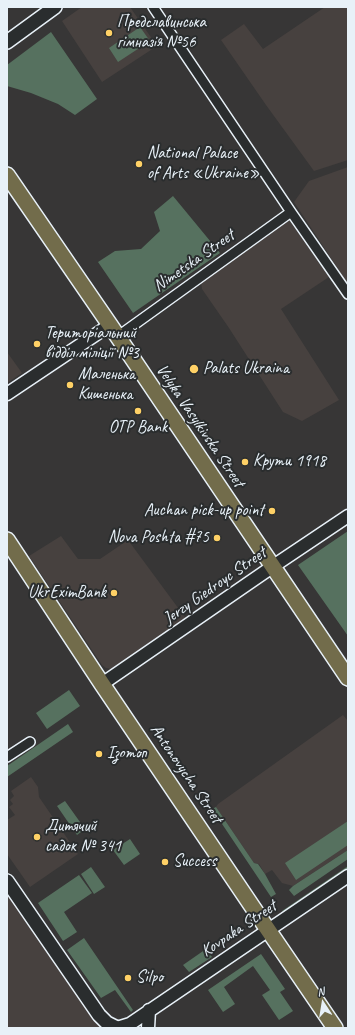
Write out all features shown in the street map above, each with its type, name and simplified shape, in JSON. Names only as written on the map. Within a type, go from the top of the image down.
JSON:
[{"type":"main road","points":[[7,42],[55,7]]},
{"type":"main road","name":"Velyka Vasylkivska Street","points":[[7,175],[348,678]]},
{"type":"main road","name":"Antonovycha Street","points":[[7,540],[102,684],[335,1028]]},
{"type":"main road","points":[[7,881],[99,1015],[107,1023],[117,1028]]},
{"type":"street","points":[[153,7],[348,294]]},
{"type":"street","name":"Nimetska Street","points":[[7,394],[113,331],[292,212]]},
{"type":"street","points":[[339,281],[348,276]]},
{"type":"street","name":"Jerzy Giedroyc Street","points":[[102,684],[348,516]]},
{"type":"street","points":[[7,757],[30,742]]},
{"type":"street","name":"Kovpaka Street","points":[[117,1028],[130,1024],[348,876]]},
{"type":"street","points":[[148,1028],[149,1010]]},
{"type":"shaded area","name":"Предславинська гімназія №56","points":[[82,7],[130,7],[157,46],[102,82],[62,21]]},
{"type":"shaded area","points":[[325,7],[348,7],[348,160],[314,171],[221,40],[244,24],[263,49]]},
{"type":"shaded area","points":[[348,167],[348,284],[294,202],[309,181]]},
{"type":"shaded area","points":[[289,220],[329,277],[281,309],[339,400],[302,421],[283,412],[202,289],[201,282]]},
{"type":"shaded area","points":[[7,352],[22,373],[7,383]]},
{"type":"shaded area","name":"UkrEximBank","points":[[61,536],[78,559],[100,559],[128,540],[187,620],[112,669],[106,668],[102,665],[29,556]]},
{"type":"shaded area","points":[[343,715],[348,721],[348,850],[293,886],[282,883],[272,870],[265,874],[259,864],[254,863],[216,807],[218,804]]},
{"type":"shaded area","name":"Дитячий садок № 341","points":[[31,777],[38,787],[39,797],[78,854],[30,887],[7,854],[7,820],[15,815],[9,807],[13,804],[10,800],[14,796],[11,791]]},
{"type":"shaded area","points":[[7,881],[23,903],[117,1028],[7,1028]]},
{"type":"green space","points":[[140,27],[150,41],[118,62],[109,48]]},
{"type":"green space","points":[[51,32],[97,99],[75,115],[58,104],[31,93],[7,86],[7,65]]},
{"type":"green space","points":[[173,196],[220,253],[133,313],[98,262],[115,251],[141,249],[160,231],[154,212]]},
{"type":"green space","points":[[348,531],[348,636],[298,565]]},
{"type":"green space","points":[[69,690],[80,706],[47,729],[36,713]]},
{"type":"green space","points":[[68,724],[73,732],[7,777],[7,766]]},
{"type":"green space","points":[[65,801],[85,829],[77,835],[57,806]]},
{"type":"green space","points":[[216,807],[254,863],[258,864],[265,874],[276,894],[271,897],[212,809]]},
{"type":"green space","points":[[348,821],[348,845],[296,880],[285,863]]},
{"type":"green space","points":[[130,839],[140,854],[124,865],[113,850]]},
{"type":"green space","points":[[348,850],[348,859],[294,896],[289,890],[293,886]]},
{"type":"green space","points":[[348,866],[348,871],[285,914],[282,911]]},
{"type":"green space","points":[[91,867],[105,887],[94,894],[81,874]]},
{"type":"green space","points":[[79,875],[92,893],[64,912],[77,932],[63,941],[38,903]]},
{"type":"green space","points":[[84,938],[133,1010],[131,1012],[115,990],[101,998],[67,950]]},
{"type":"green space","points":[[206,949],[212,957],[189,972],[183,965]]},
{"type":"green space","points":[[261,954],[285,989],[280,992],[293,1011],[279,1020],[262,995],[270,990],[253,966],[224,987],[235,1004],[223,1012],[208,990]]},
{"type":"place","name":"Предславинська гімназія №56","points":[[109,33]]},
{"type":"place","name":"National Palace of Arts «Ukraine»","points":[[139,164]]},
{"type":"place","name":"Територіальний відділ міліції №3","points":[[37,344]]},
{"type":"place","name":"Palats Ukraina","points":[[194,369]]},
{"type":"place","name":"Маленька Кишенька","points":[[70,385]]},
{"type":"place","name":"OTP Bank","points":[[138,411]]},
{"type":"place","name":"Крути 1918","points":[[245,462]]},
{"type":"place","name":"Auchan pick-up point","points":[[272,511]]},
{"type":"place","name":"Nova Poshta #75","points":[[217,538]]},
{"type":"place","name":"UkrEximBank","points":[[114,593]]},
{"type":"place","name":"Ізотоп","points":[[99,754]]},
{"type":"place","name":"Дитячий садок № 341","points":[[37,837]]},
{"type":"place","name":"Success","points":[[165,862]]},
{"type":"place","name":"Silpo","points":[[128,978]]}]
